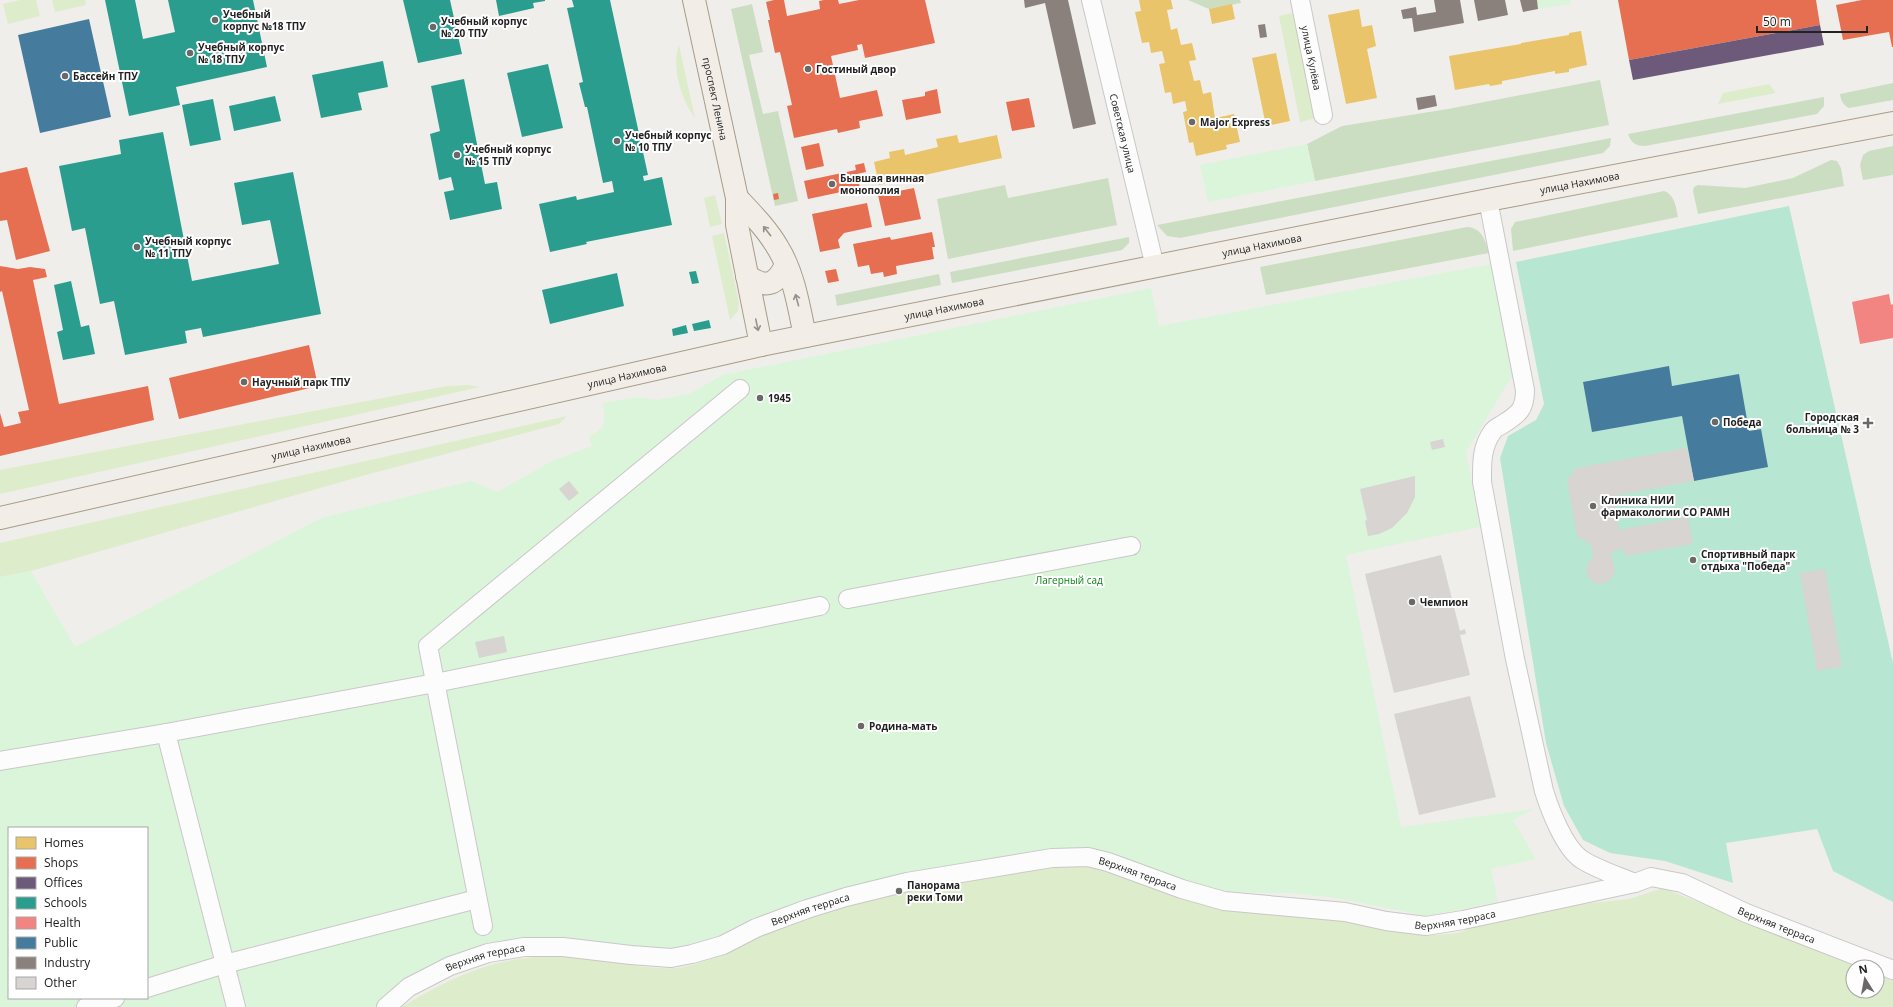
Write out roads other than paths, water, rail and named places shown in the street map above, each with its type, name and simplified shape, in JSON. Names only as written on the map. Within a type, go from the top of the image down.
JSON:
[{"type":"main road","name":"проспект Ленина","points":[[694,0],[737,198],[736,226],[761,346]]},
{"type":"main road","name":"улица Нахимова","points":[[0,518],[805,336],[1154,268],[1488,200],[1893,123]]},
{"type":"main road","name":"проспект Ленина","points":[[737,198],[767,232],[786,265],[805,336]]},
{"type":"main road","points":[[747,276],[757,283],[768,284],[780,277],[786,265]]},
{"type":"street","name":"Советская улица","points":[[1091,0],[1154,268]]},
{"type":"street","name":"улица Кулёва","points":[[1300,0],[1323,115]]},
{"type":"street","points":[[1488,200],[1525,390],[1525,403],[1516,416],[1494,430],[1485,444],[1481,460],[1482,482],[1517,667],[1544,791],[1550,811],[1562,836],[1580,858],[1635,883]]},
{"type":"street","points":[[482,926],[428,646],[740,389]]},
{"type":"street","points":[[848,599],[1131,546]]},
{"type":"street","points":[[0,760],[166,733],[435,683],[820,606]]},
{"type":"street","points":[[166,733],[236,1007]]},
{"type":"street","name":"Верхняя терраса","points":[[386,1007],[409,987],[450,966],[488,953],[524,947],[563,947],[631,956],[671,958],[709,949],[756,928],[807,909],[846,897],[907,882],[1059,857],[1088,857],[1108,862],[1182,889],[1224,901],[1345,912],[1386,921],[1426,926],[1463,920],[1635,883],[1651,877],[1682,883],[1746,913],[1893,970]]},
{"type":"street","points":[[148,988],[225,964],[477,899]]},
{"type":"street","points":[[86,1007],[112,999]]},
{"type":"place","name":"Учебный корпус №18 ТПУ","points":[[215,20]]},
{"type":"place","name":"Учебный корпус № 20 ТПУ","points":[[433,27]]},
{"type":"place","name":"Учебный корпус № 18 ТПУ","points":[[190,53]]},
{"type":"place","name":"Гостиный двор","points":[[808,69]]},
{"type":"place","name":"Бассейн ТПУ","points":[[65,76]]},
{"type":"place","name":"Major Express","points":[[1192,122]]},
{"type":"place","name":"Учебный корпус № 10 ТПУ","points":[[617,141]]},
{"type":"place","name":"Учебный корпус № 15 ТПУ","points":[[457,155]]},
{"type":"place","name":"Бывшая винная монополия","points":[[832,184]]},
{"type":"place","name":"Учебный корпус № 11 ТПУ","points":[[137,247]]},
{"type":"place","name":"Научный парк ТПУ","points":[[244,382]]},
{"type":"place","name":"1945","points":[[760,398]]},
{"type":"place","name":"Победа","points":[[1715,422]]},
{"type":"place","name":"Городская больница № 3","points":[[1868,423]]},
{"type":"place","name":"Клиника НИИ фармакологии СО РАМН","points":[[1593,506]]},
{"type":"place","name":"Спортивный парк отдыха \"Победа\"","points":[[1693,560]]},
{"type":"place","name":"Чемпион","points":[[1412,602]]},
{"type":"place","name":"Родина-мать","points":[[861,726]]},
{"type":"place","name":"Панорама реки Томи","points":[[899,891]]},
{"type":"park label","name":"Лагерный сад","points":[[1069,580]]}]
